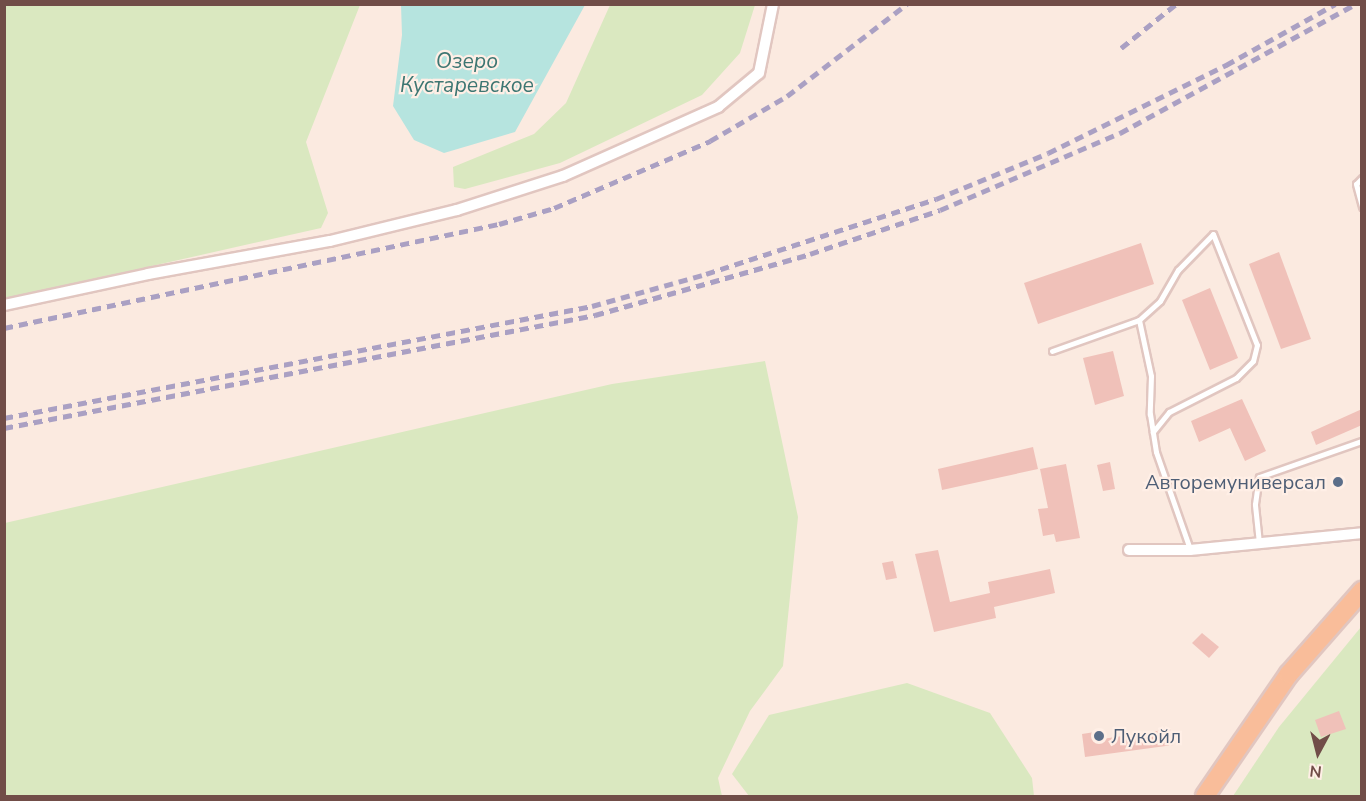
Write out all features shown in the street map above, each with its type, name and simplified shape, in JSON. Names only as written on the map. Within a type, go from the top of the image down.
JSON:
[{"type":"main road","points":[[1205,796],[1289,674],[1362,591]]},
{"type":"street","points":[[4,305],[147,274],[330,241],[457,210],[562,176],[654,138],[718,107],[759,73],[773,4]]},
{"type":"street","points":[[1129,550],[1190,550],[1362,533]]},
{"type":"lane","points":[[1362,178],[1356,184],[1362,207]]},
{"type":"lane","points":[[1052,351],[1139,320],[1160,301],[1178,270],[1213,234],[1257,345],[1253,361],[1236,378],[1169,412],[1153,432]]},
{"type":"lane","points":[[1139,320],[1151,376],[1156,452],[1190,550]]},
{"type":"lane","points":[[1260,543],[1255,504],[1259,477],[1362,441]]},
{"type":"green space","points":[[5,4],[360,5],[306,142],[328,213],[321,228],[5,299]]},
{"type":"green space","points":[[610,5],[755,5],[740,53],[702,95],[560,163],[465,189],[454,187],[453,167],[534,134],[566,103]]},
{"type":"green space","points":[[765,361],[798,517],[783,666],[750,711],[718,778],[722,796],[5,796],[5,523],[612,384]]},
{"type":"green space","points":[[1361,627],[1361,796],[1233,796],[1279,727]]},
{"type":"green space","points":[[907,683],[990,713],[1032,778],[1034,796],[749,796],[732,774],[769,715]]},
{"type":"water","name":"Озеро Кустаревское","points":[[401,4],[585,5],[515,132],[444,153],[414,140],[393,106],[402,35]]},
{"type":"building","points":[[1141,243],[1154,284],[1038,324],[1024,283]]},
{"type":"building","points":[[1279,252],[1311,339],[1281,349],[1249,264]]},
{"type":"building","points":[[1210,288],[1238,358],[1210,370],[1182,300]]},
{"type":"building","points":[[1113,351],[1124,396],[1095,405],[1083,358]]},
{"type":"building","points":[[1242,399],[1266,451],[1245,461],[1230,428],[1199,442],[1191,421]]},
{"type":"building","points":[[1362,409],[1362,425],[1316,445],[1311,432]]},
{"type":"building","points":[[1033,447],[1038,469],[942,490],[938,469]]},
{"type":"building","points":[[1110,462],[1115,489],[1103,491],[1097,465]]},
{"type":"building","points":[[1066,464],[1080,538],[1056,542],[1054,534],[1043,536],[1038,509],[1048,508],[1040,469]]},
{"type":"building","points":[[938,550],[950,602],[990,593],[988,582],[1050,569],[1055,593],[994,607],[996,618],[934,632],[915,554]]},
{"type":"building","points":[[893,561],[897,578],[886,580],[882,563]]},
{"type":"building","points":[[1202,633],[1219,647],[1209,658],[1192,643]]},
{"type":"building","points":[[1339,711],[1346,729],[1321,737],[1315,720]]},
{"type":"building","points":[[1170,729],[1173,745],[1085,757],[1082,734],[1101,731],[1102,739]]},
{"type":"railway","points":[[4,328],[499,224],[554,208],[710,141],[787,96],[907,4]]},
{"type":"railway","points":[[1121,48],[1176,4]]},
{"type":"railway","points":[[4,418],[592,306],[706,274],[936,199],[1048,153],[1226,65],[1335,4]]},
{"type":"railway","points":[[4,428],[595,315],[810,254],[940,210],[1120,133],[1356,4]]},
{"type":"place","name":"Авторемуниверсал","points":[[1338,482]]},
{"type":"place","name":"Лукойл","points":[[1099,736]]}]
